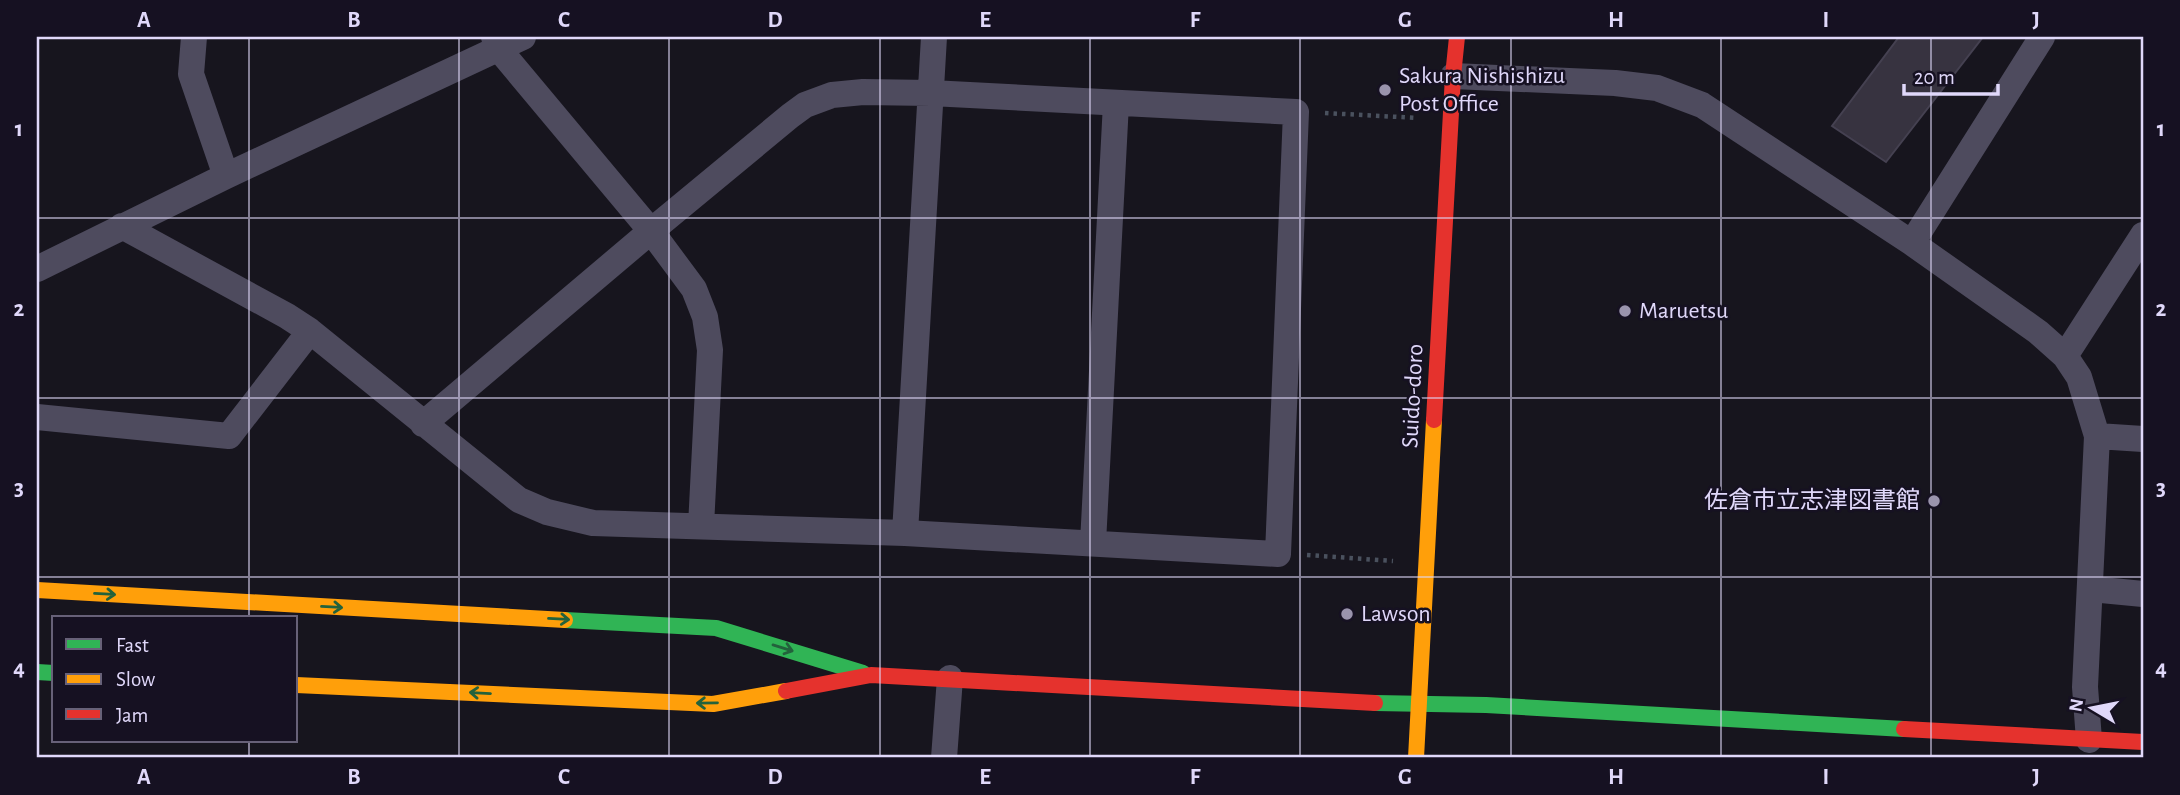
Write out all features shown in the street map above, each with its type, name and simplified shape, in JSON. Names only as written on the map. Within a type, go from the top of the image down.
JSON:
[{"type":"street","points":[[194,37],[191,74],[226,176]]},
{"type":"street","points":[[37,270],[496,42],[523,37]]},
{"type":"street","points":[[905,533],[934,37]]},
{"type":"street","name":"Suido-doro","points":[[1416,758],[1450,119],[1457,37]]},
{"type":"street","points":[[1912,243],[2042,37]]},
{"type":"street","points":[[496,42],[651,231],[694,289],[705,317],[710,350],[701,526]]},
{"type":"street","points":[[1453,76],[1615,83],[1657,88],[1702,105],[1912,243],[2038,331],[2065,356],[2079,377],[2097,436],[2085,687],[2089,740]]},
{"type":"street","points":[[122,226],[310,331],[423,424],[519,500],[547,512],[593,523],[905,533],[1278,554],[1296,112],[930,93],[863,92],[832,95],[805,106],[651,231],[423,424]]},
{"type":"street","points":[[1093,543],[1116,103]]},
{"type":"street","points":[[2065,356],[2143,235]]},
{"type":"street","points":[[37,417],[229,436],[310,331]]},
{"type":"street","points":[[2097,436],[2143,439]]},
{"type":"street","points":[[2091,589],[2143,594]]},
{"type":"street","points":[[37,590],[716,628],[871,675]]},
{"type":"street","points":[[298,685],[713,704],[871,675],[1419,705],[1486,705],[2143,742]]},
{"type":"street","points":[[944,758],[950,678]]},
{"type":"path","points":[[1296,112],[1450,119]]},
{"type":"path","points":[[1278,554],[1427,563]]},
{"type":"building","points":[[1899,37],[1983,37],[1886,162],[1832,126]]},
{"type":"traffic: fast","points":[[565,620],[716,628],[863,673]]},
{"type":"traffic: fast","points":[[37,672],[52,673]]},
{"type":"traffic: fast","points":[[1375,703],[1486,705],[1904,729]]},
{"type":"traffic: slow","points":[[1416,758],[1434,420]]},
{"type":"traffic: slow","points":[[37,590],[565,620]]},
{"type":"traffic: slow","points":[[298,685],[713,704],[786,691]]},
{"type":"traffic: jam","points":[[1434,420],[1457,37]]},
{"type":"traffic: jam","points":[[786,691],[871,675],[1375,703]]},
{"type":"traffic: jam","points":[[1904,729],[2143,742]]},
{"type":"place","name":"Sakura Nishishizu Post Office","points":[[1385,90]]},
{"type":"place","name":"Maruetsu","points":[[1625,311]]},
{"type":"place","name":"佐倉市立志津図書館","points":[[1934,501]]},
{"type":"place","name":"Lawson","points":[[1347,614]]}]
